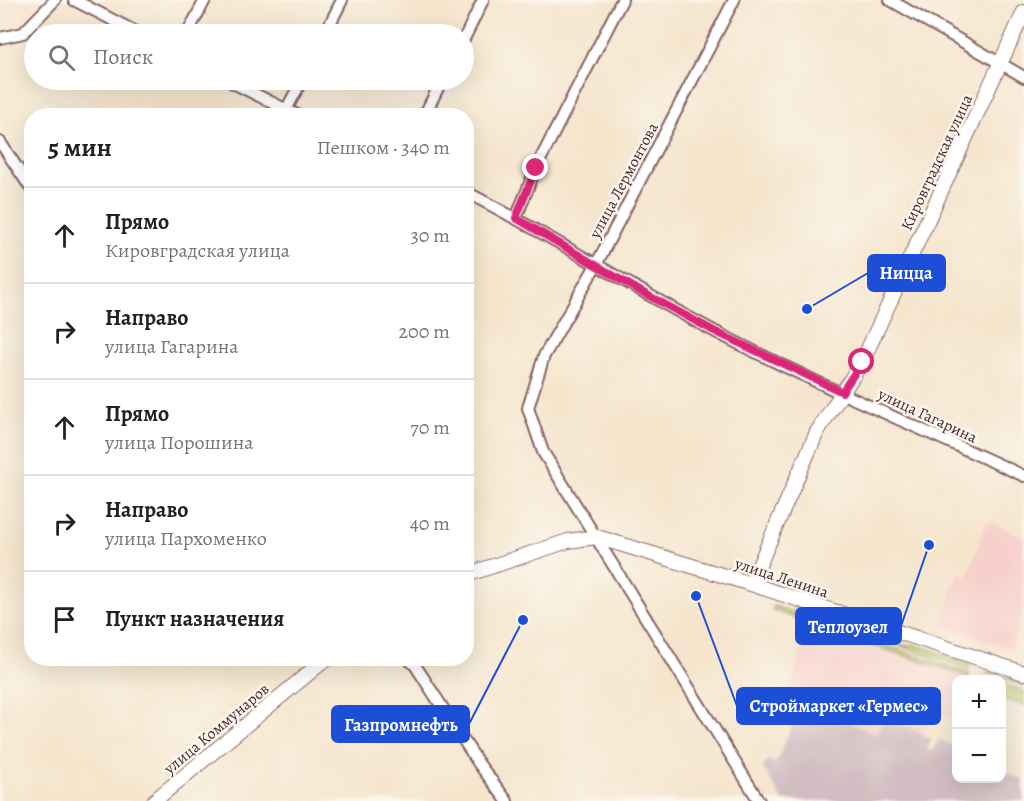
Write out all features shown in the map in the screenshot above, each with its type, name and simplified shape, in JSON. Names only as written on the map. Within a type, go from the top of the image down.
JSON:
[{"type":"main road","name":"Кировградская улица","points":[[751,584],[817,432],[862,362],[1024,12]]},
{"type":"main road","name":"улица Ленина","points":[[597,537],[751,584],[1024,673]]},
{"type":"main road","points":[[474,572],[568,541],[597,537]]},
{"type":"main road","name":"улица Коммунаров","points":[[154,801],[317,666]]},
{"type":"street","points":[[32,24],[55,0]]},
{"type":"street","points":[[74,0],[121,24]]},
{"type":"street","points":[[192,24],[204,0]]},
{"type":"street","points":[[330,24],[342,0]]},
{"type":"street","points":[[471,24],[483,0]]},
{"type":"street","points":[[516,218],[536,168],[622,0]]},
{"type":"street","name":"улица Лермонтова","points":[[597,537],[543,452],[528,408],[544,356],[596,265],[734,0]]},
{"type":"street","points":[[890,0],[1024,77]]},
{"type":"street","points":[[0,38],[24,32]]},
{"type":"street","points":[[247,90],[282,108]]},
{"type":"street","points":[[287,108],[297,90]]},
{"type":"street","points":[[428,108],[437,90]]},
{"type":"street","points":[[0,142],[24,177]]},
{"type":"street","name":"улица Гагарина","points":[[474,196],[714,331],[1024,476]]},
{"type":"street","points":[[597,537],[759,801]]},
{"type":"street","points":[[416,666],[479,764],[507,801]]},
{"type":"shaded area","points":[[987,521],[1024,537],[1024,609],[1011,649],[942,625],[957,574],[967,577]]},
{"type":"shaded area","points":[[810,624],[963,675],[952,675],[952,709],[949,716],[934,709],[922,735],[885,717],[876,736],[808,703],[805,709],[785,701]]},
{"type":"shaded area","points":[[808,703],[876,735],[885,717],[932,739],[927,749],[932,752],[939,739],[952,745],[952,783],[1006,783],[1006,772],[1024,780],[1024,801],[783,801],[763,768],[768,760],[776,763],[794,721],[799,723]]},
{"type":"green space","points":[[774,606],[864,637],[863,642],[773,610]]},
{"type":"green space","points":[[798,606],[883,634],[884,639],[908,646],[912,644],[967,661],[970,667],[967,668],[795,611],[794,608]]},
{"type":"green space","points":[[870,640],[969,673],[969,675],[963,675],[869,644]]},
{"type":"green space","points":[[993,672],[1002,675],[991,675],[985,673]]},
{"type":"green space","points":[[1006,676],[1024,682],[1024,686],[1006,680]]},
{"type":"green space","points":[[1006,685],[1024,691],[1024,706],[1006,699]]},
{"type":"place","name":"Ницца","points":[[807,309]]},
{"type":"place","name":"Теплоузел","points":[[929,545]]},
{"type":"place","name":"Строймаркет «Гермес»","points":[[696,596]]},
{"type":"place","name":"Газпромнефть","points":[[523,620]]},
{"type":"route","points":[[536,168],[516,218],[638,290],[714,331],[842,392],[862,362]]}]
